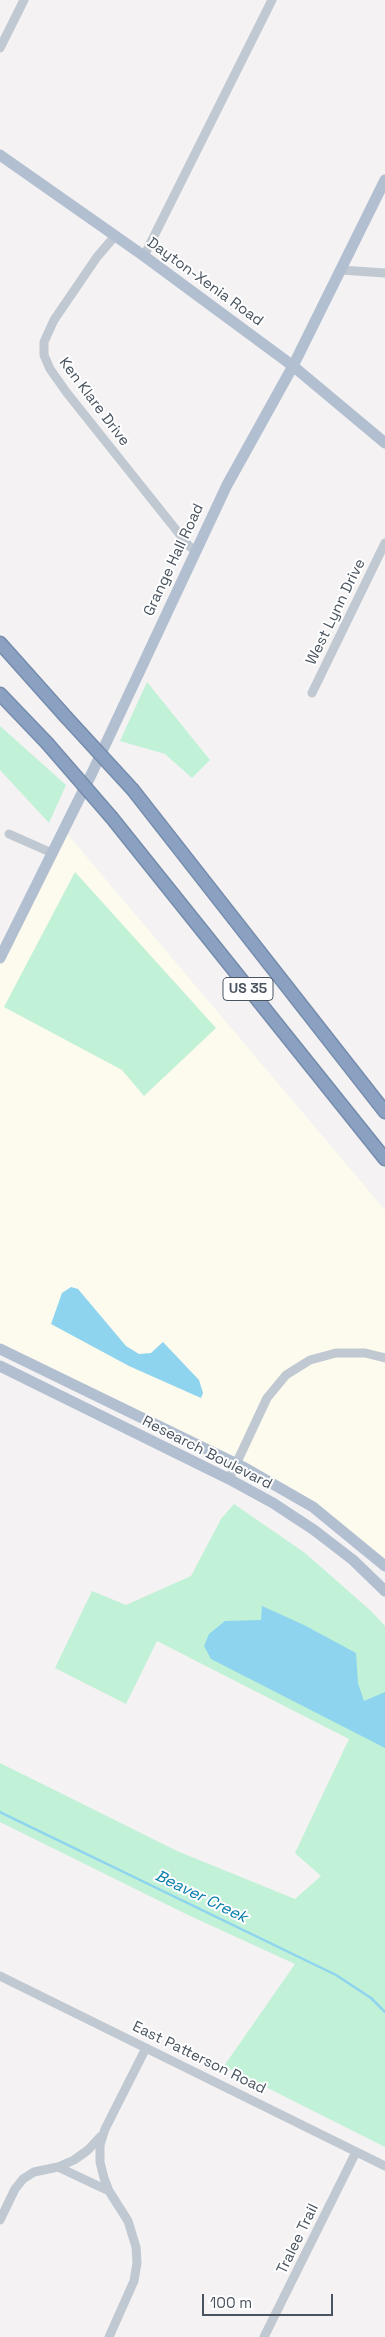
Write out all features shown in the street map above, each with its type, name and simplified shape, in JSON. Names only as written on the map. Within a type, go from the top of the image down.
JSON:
[{"type":"highway","name":"US 35","points":[[0,644],[133,790],[385,1112]]},
{"type":"highway","name":"US 35","points":[[3,698],[47,743],[112,818],[385,1159]]},
{"type":"main road","name":"Dayton-Xenia Road","points":[[0,155],[144,256],[294,366],[385,443]]},
{"type":"main road","name":"Grange Hall Road","points":[[0,958],[52,853],[226,485],[294,366],[385,180]]},
{"type":"main road","name":"Research Boulevard","points":[[0,1349],[235,1463],[313,1507],[385,1566]]},
{"type":"main road","name":"Research Boulevard","points":[[0,1366],[229,1479],[273,1503],[314,1530],[353,1560],[385,1590]]},
{"type":"street","points":[[0,48],[24,0]]},
{"type":"street","points":[[144,256],[272,0]]},
{"type":"street","name":"Ken Klare Drive","points":[[115,236],[97,257],[54,320],[44,342],[44,355],[50,369],[67,393],[189,546],[195,550]]},
{"type":"street","points":[[342,270],[385,273]]},
{"type":"street","name":"West Lynn Drive","points":[[312,692],[385,543]]},
{"type":"street","points":[[9,834],[52,853]]},
{"type":"street","points":[[229,1479],[266,1398],[279,1382],[297,1367],[310,1360],[336,1353],[365,1353],[385,1358]]},
{"type":"street","name":"East Patterson Road","points":[[0,1976],[385,2166]]},
{"type":"street","points":[[0,2220],[11,2196],[23,2179],[40,2169],[58,2167],[88,2150],[105,2129],[146,2048]]},
{"type":"street","points":[[105,2129],[100,2154],[102,2171],[109,2191],[128,2221],[134,2238],[137,2263],[134,2281],[109,2337]]},
{"type":"street","name":"Tralee Trail","points":[[264,2337],[356,2152]]},
{"type":"street","points":[[58,2167],[109,2191]]},
{"type":"shaded area","points":[[64,830],[385,1210],[385,1566],[313,1507],[0,1349],[0,958]]},
{"type":"green space","points":[[147,682],[210,760],[192,778],[165,754],[120,741]]},
{"type":"green space","points":[[0,726],[66,785],[49,823],[0,770]]},
{"type":"green space","points":[[75,872],[216,1028],[144,1096],[122,1070],[4,1007]]},
{"type":"green space","points":[[234,1504],[305,1553],[371,1611],[385,1626],[385,2147],[224,2066],[295,1964],[186,1914],[0,1822],[0,1763],[177,1851],[295,1899],[321,1876],[295,1853],[349,1739],[157,1641],[126,1704],[55,1668],[92,1591],[126,1605],[191,1576],[221,1519]]},
{"type":"water","points":[[71,1287],[78,1289],[126,1346],[139,1354],[151,1353],[163,1342],[199,1380],[203,1393],[201,1398],[129,1366],[51,1324],[62,1293]]},
{"type":"water","points":[[262,1606],[304,1625],[356,1653],[358,1683],[364,1701],[385,1692],[385,1748],[211,1659],[204,1646],[209,1634],[225,1621],[261,1620]]},
{"type":"waterway","name":"Beaver Creek","points":[[0,1812],[336,1975],[371,1998],[385,2012]]}]
